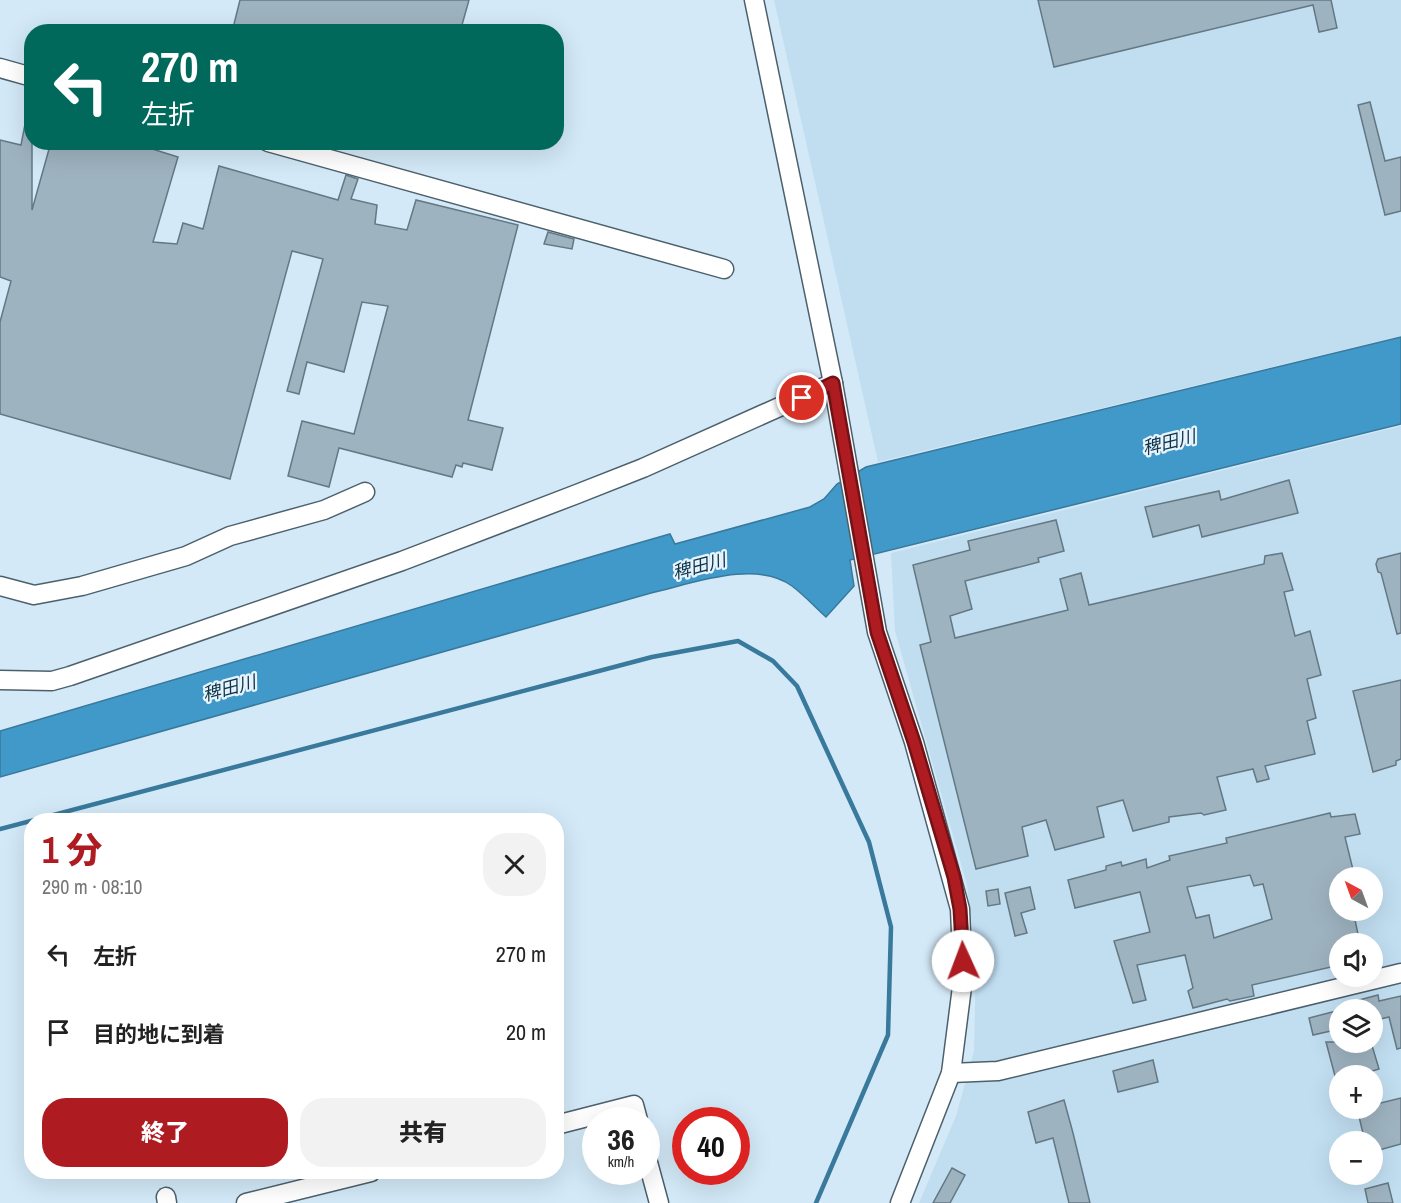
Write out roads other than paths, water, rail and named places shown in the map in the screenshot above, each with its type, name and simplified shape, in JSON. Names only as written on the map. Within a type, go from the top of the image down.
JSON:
[{"type":"street","points":[[754,0],[833,383],[877,632],[914,742],[960,909],[963,980],[951,1073],[900,1203]]},
{"type":"street","points":[[0,68],[24,75]]},
{"type":"street","points":[[297,150],[724,269]]},
{"type":"street","points":[[0,680],[52,681],[70,676],[402,561],[643,468],[833,383]]},
{"type":"street","points":[[0,586],[34,595],[82,586],[186,556],[230,536],[324,510],[366,492]]},
{"type":"street","points":[[55,692],[70,676]]},
{"type":"street","points":[[951,1073],[998,1071],[1401,973]]},
{"type":"street","points":[[564,1123],[582,1118]]},
{"type":"street","points":[[246,1203],[343,1179]]},
{"type":"street","points":[[654,1185],[659,1203]]},
{"type":"water","name":"稗田川","points":[[1401,337],[1401,424],[850,560],[854,586],[826,617],[792,586],[777,578],[760,574],[723,576],[651,593],[0,777],[0,731],[670,534],[675,544],[810,507],[824,499],[837,484],[866,467]]},
{"type":"waterway","points":[[61,813],[652,657],[738,641],[773,661],[797,686],[869,842],[891,927],[888,1035],[816,1203]]},
{"type":"waterway","points":[[0,829],[24,823]]}]
